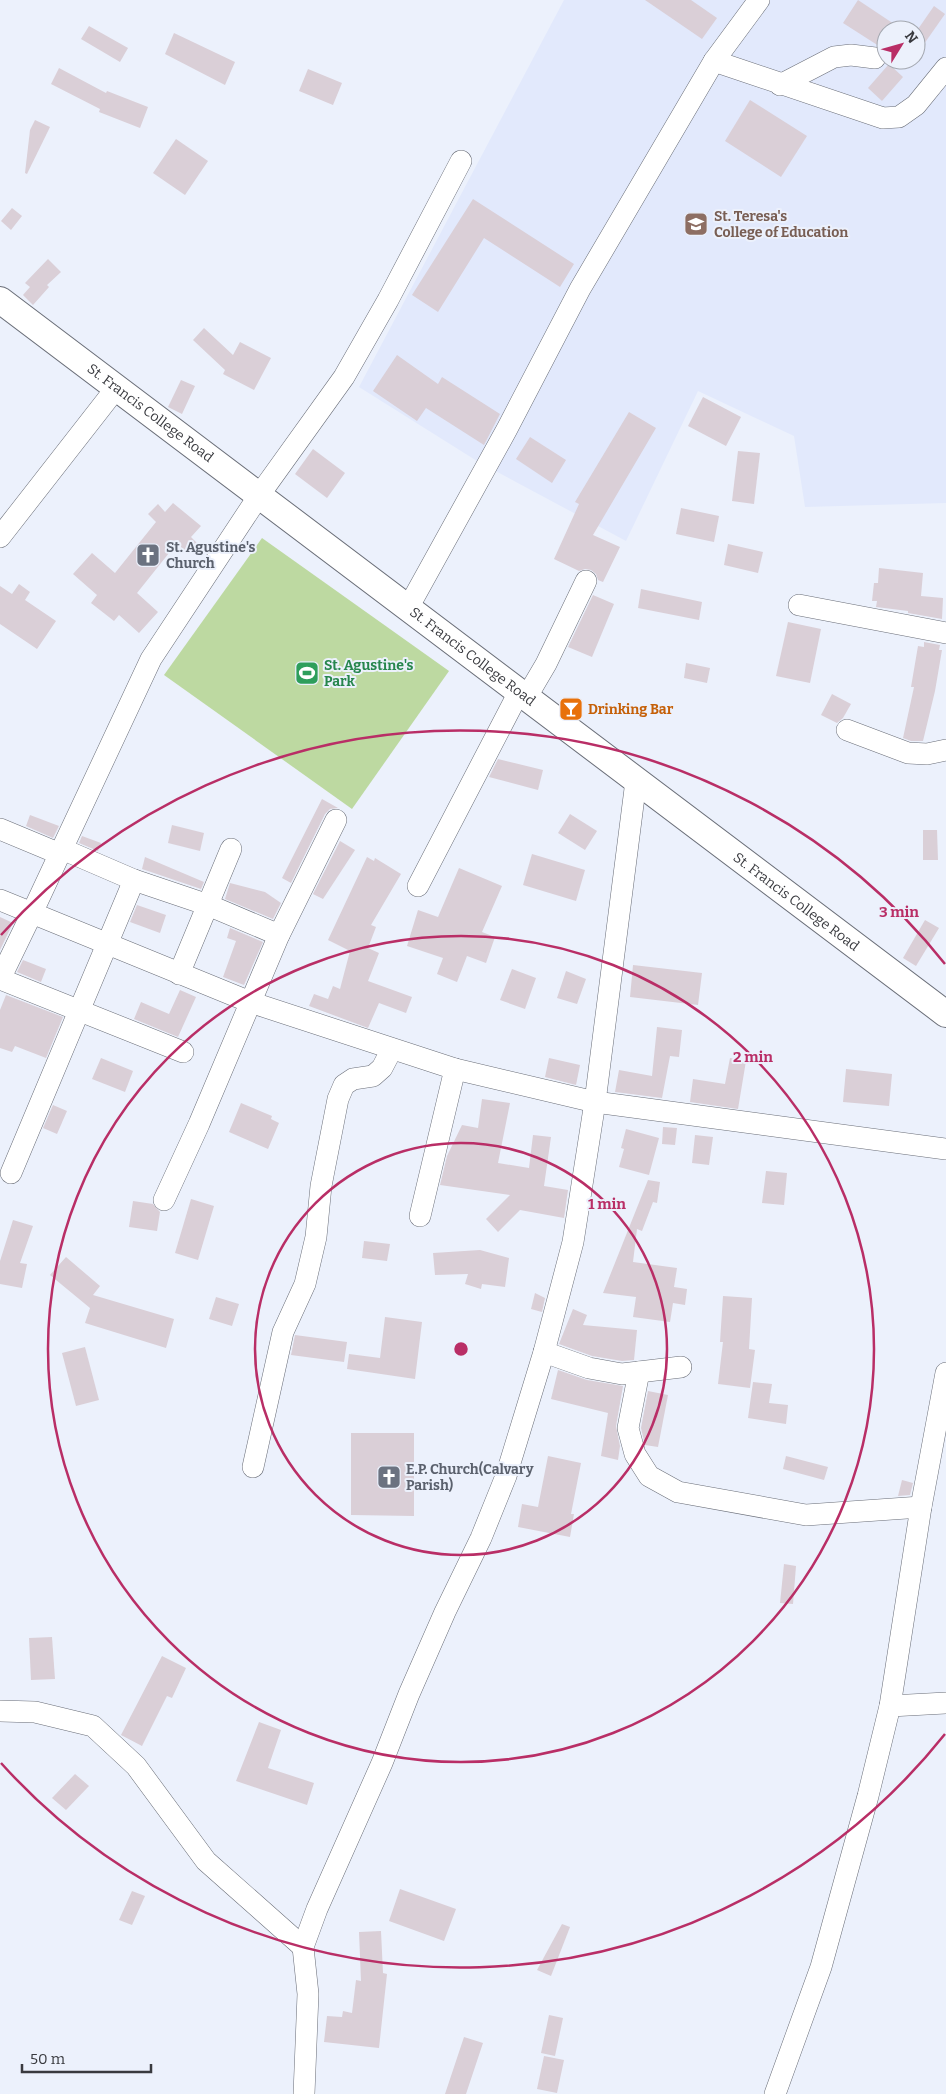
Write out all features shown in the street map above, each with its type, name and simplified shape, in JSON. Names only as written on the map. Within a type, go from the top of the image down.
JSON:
[{"type":"main road","name":"St. Francis College Road","points":[[0,300],[260,494],[636,781],[946,1014]]},
{"type":"street","points":[[408,608],[507,429],[580,289],[714,61],[758,0]]},
{"type":"street","points":[[780,85],[834,57],[852,55],[875,58]]},
{"type":"street","points":[[714,61],[780,85],[884,118],[899,117],[916,105],[946,68]]},
{"type":"street","points":[[183,1052],[0,979],[151,659],[260,494],[344,377],[388,300],[461,161]]},
{"type":"street","points":[[0,537],[117,387]]},
{"type":"street","points":[[418,886],[523,695],[546,664],[586,581]]},
{"type":"street","points":[[799,605],[946,633]]},
{"type":"street","points":[[847,730],[908,754],[927,754],[946,750]]},
{"type":"street","points":[[304,2094],[308,1994],[303,1947],[317,1909],[382,1763],[409,1694],[445,1612],[481,1538],[506,1476],[544,1352],[573,1242],[595,1102],[636,781]]},
{"type":"street","points":[[164,1200],[199,1124],[279,935],[336,820]]},
{"type":"street","points":[[0,829],[134,880],[208,905],[279,935]]},
{"type":"street","points":[[180,974],[232,850]]},
{"type":"street","points":[[11,1173],[134,880]]},
{"type":"street","points":[[0,900],[250,1002],[455,1069],[595,1102],[946,1149]]},
{"type":"street","points":[[253,1467],[283,1332],[305,1284],[314,1247],[321,1186],[338,1099],[344,1085],[353,1079],[373,1076],[382,1068],[392,1049]]},
{"type":"street","points":[[420,1216],[455,1069]]},
{"type":"street","points":[[544,1352],[588,1368],[622,1374],[681,1368]]},
{"type":"street","points":[[639,1372],[628,1428],[635,1454],[649,1476],[678,1492],[806,1515],[921,1507]]},
{"type":"street","points":[[775,2094],[821,1967],[868,1796],[890,1706],[921,1507],[946,1373]]},
{"type":"street","points":[[890,1706],[946,1703]]},
{"type":"street","points":[[0,1711],[35,1712],[93,1726],[136,1766],[206,1861],[303,1947]]},
{"type":"shaded area","name":"St. Teresa's College of Education","points":[[564,0],[946,0],[946,503],[805,507],[794,436],[698,391],[626,541],[477,461],[359,387]]},
{"type":"green space","name":"St. Agustine's Park","points":[[262,538],[449,671],[352,809],[164,675]]},
{"type":"building","points":[[645,0],[691,0],[717,18],[702,39]]},
{"type":"building","points":[[858,0],[888,20],[876,20],[876,44],[843,23]]},
{"type":"building","points":[[934,6],[945,14],[926,41],[926,20],[924,20]]},
{"type":"building","points":[[89,26],[128,48],[120,62],[81,39]]},
{"type":"building","points":[[174,33],[235,62],[225,85],[165,54]]},
{"type":"building","points":[[59,68],[106,93],[107,91],[148,107],[140,128],[99,112],[100,109],[51,84]]},
{"type":"building","points":[[308,69],[342,83],[333,105],[299,91]]},
{"type":"building","points":[[884,70],[895,70],[903,77],[882,101],[868,88]]},
{"type":"building","points":[[750,100],[807,136],[781,177],[725,141]]},
{"type":"building","points":[[35,120],[50,127],[27,174],[25,173],[30,130]]},
{"type":"building","points":[[176,139],[208,161],[185,195],[153,173]]},
{"type":"building","points":[[473,199],[574,264],[560,287],[484,238],[438,312],[412,295]]},
{"type":"building","points":[[12,208],[22,216],[11,230],[1,221]]},
{"type":"building","points":[[48,259],[61,272],[47,285],[49,287],[33,305],[23,295],[30,287],[25,283]]},
{"type":"building","points":[[204,328],[233,355],[240,342],[271,358],[254,390],[223,374],[225,370],[193,340]]},
{"type":"building","points":[[397,355],[438,384],[442,377],[500,414],[484,445],[426,408],[417,421],[373,391]]},
{"type":"building","points":[[181,380],[195,386],[182,414],[168,407]]},
{"type":"building","points":[[703,397],[741,417],[726,446],[688,426]]},
{"type":"building","points":[[629,412],[656,428],[593,535],[620,547],[603,582],[598,580],[596,574],[591,570],[579,571],[554,559],[579,504],[575,502]]},
{"type":"building","points":[[530,437],[566,460],[552,483],[516,459]]},
{"type":"building","points":[[313,449],[345,473],[327,498],[295,474]]},
{"type":"building","points":[[738,451],[760,453],[754,504],[732,501]]},
{"type":"building","points":[[173,503],[201,526],[191,537],[197,543],[187,553],[177,543],[137,593],[158,612],[139,633],[119,615],[114,621],[91,603],[97,595],[73,574],[92,553],[115,573],[156,522],[148,514],[158,504],[165,512]]},
{"type":"building","points":[[681,508],[719,516],[714,542],[676,534]]},
{"type":"building","points":[[728,544],[763,552],[758,573],[724,565]]},
{"type":"building","points":[[879,568],[923,573],[921,596],[943,598],[942,619],[908,613],[908,611],[876,607],[877,601],[872,601],[874,583],[878,583]]},
{"type":"building","points":[[19,584],[30,592],[25,600],[56,621],[37,649],[0,624],[0,586],[12,594]]},
{"type":"building","points":[[641,589],[702,602],[699,620],[638,608]]},
{"type":"building","points":[[593,595],[614,604],[592,657],[568,647]]},
{"type":"building","points":[[788,622],[821,629],[810,683],[776,676]]},
{"type":"building","points":[[924,642],[940,645],[939,650],[942,650],[935,691],[923,741],[911,741],[903,738],[914,687],[911,687],[918,646],[924,647]]},
{"type":"building","points":[[686,663],[710,668],[707,683],[684,678]]},
{"type":"building","points":[[832,694],[851,704],[843,718],[837,723],[821,715]]},
{"type":"building","points":[[498,759],[543,770],[538,790],[489,777]]},
{"type":"building","points":[[322,799],[338,808],[330,809],[325,814],[291,883],[282,878]]},
{"type":"building","points":[[570,814],[597,831],[585,850],[558,833]]},
{"type":"building","points":[[30,815],[59,826],[53,838],[26,826]]},
{"type":"building","points":[[172,825],[204,833],[200,851],[168,843]]},
{"type":"building","points":[[923,830],[937,830],[938,860],[923,860]]},
{"type":"building","points":[[82,836],[101,843],[98,851],[79,843]]},
{"type":"building","points":[[340,841],[355,850],[323,899],[313,894]]},
{"type":"building","points":[[532,854],[585,870],[576,901],[523,885]]},
{"type":"building","points":[[145,857],[204,882],[201,889],[142,869]]},
{"type":"building","points":[[367,857],[374,861],[375,858],[401,874],[371,925],[376,927],[368,948],[379,953],[368,981],[412,997],[406,1013],[379,1003],[368,1028],[309,1006],[314,994],[328,999],[333,986],[340,989],[350,951],[328,940]]},
{"type":"building","points":[[459,868],[502,886],[482,932],[495,937],[486,963],[467,956],[457,982],[437,974],[443,958],[407,946],[418,910],[438,917]]},
{"type":"building","points":[[230,883],[265,892],[281,903],[273,919],[225,899]]},
{"type":"building","points":[[137,905],[166,915],[160,933],[130,922]]},
{"type":"building","points":[[0,917],[13,923],[0,950]]},
{"type":"building","points":[[925,920],[939,928],[916,966],[903,958]]},
{"type":"building","points":[[230,928],[263,942],[244,985],[223,977],[236,941],[227,938]]},
{"type":"building","points":[[23,960],[46,969],[41,982],[17,972]]},
{"type":"building","points":[[633,965],[702,973],[698,1005],[630,997]]},
{"type":"building","points":[[512,969],[536,978],[525,1009],[500,1000]]},
{"type":"building","points":[[566,971],[586,979],[577,1004],[557,998]]},
{"type":"building","points":[[180,990],[196,997],[178,1037],[134,1019],[141,1002],[169,1014]]},
{"type":"building","points":[[6,995],[63,1017],[46,1058],[15,1046],[12,1052],[0,1048],[0,1010]]},
{"type":"building","points":[[657,1027],[682,1030],[679,1057],[670,1056],[662,1098],[615,1092],[619,1070],[652,1076]]},
{"type":"building","points":[[101,1058],[133,1071],[125,1092],[92,1079]]},
{"type":"building","points":[[549,1058],[580,1065],[576,1085],[545,1077]]},
{"type":"building","points":[[730,1058],[746,1061],[738,1109],[690,1102],[693,1079],[725,1084]]},
{"type":"building","points":[[846,1069],[892,1074],[889,1106],[843,1102]]},
{"type":"building","points":[[482,1099],[510,1103],[498,1163],[529,1168],[533,1135],[551,1137],[544,1186],[568,1190],[564,1218],[520,1210],[498,1232],[486,1219],[510,1195],[440,1185],[447,1156],[462,1125],[478,1128]]},
{"type":"building","points":[[241,1103],[272,1116],[271,1119],[279,1123],[268,1149],[229,1132]]},
{"type":"building","points":[[53,1105],[67,1111],[57,1134],[43,1128]]},
{"type":"building","points":[[663,1127],[677,1128],[675,1145],[662,1144]]},
{"type":"building","points":[[626,1129],[659,1138],[649,1175],[619,1167],[624,1149],[621,1148]]},
{"type":"building","points":[[695,1135],[713,1137],[709,1165],[692,1163]]},
{"type":"building","points":[[766,1171],[787,1173],[784,1205],[762,1203]]},
{"type":"building","points":[[648,1180],[660,1182],[657,1203],[653,1202],[642,1231],[637,1229],[633,1262],[677,1268],[674,1287],[687,1289],[685,1305],[673,1303],[670,1322],[633,1317],[636,1297],[603,1293]]},
{"type":"building","points":[[191,1199],[214,1206],[198,1260],[175,1253]]},
{"type":"building","points":[[133,1201],[153,1204],[160,1212],[157,1231],[129,1227]]},
{"type":"building","points":[[13,1220],[33,1226],[20,1263],[27,1264],[22,1288],[0,1284],[0,1261]]},
{"type":"building","points":[[364,1241],[390,1244],[387,1261],[362,1258]]},
{"type":"building","points":[[480,1250],[509,1258],[505,1287],[482,1284],[481,1289],[465,1284],[468,1274],[435,1275],[433,1253]]},
{"type":"building","points":[[66,1257],[100,1286],[93,1295],[174,1319],[166,1348],[85,1323],[90,1308],[50,1275]]},
{"type":"building","points":[[535,1293],[545,1298],[542,1312],[531,1309]]},
{"type":"building","points":[[723,1296],[752,1298],[749,1349],[755,1350],[750,1388],[718,1384],[723,1342],[720,1342]]},
{"type":"building","points":[[216,1297],[239,1304],[232,1326],[209,1319]]},
{"type":"building","points":[[573,1309],[587,1315],[583,1325],[637,1330],[634,1360],[622,1361],[592,1356],[559,1344]]},
{"type":"building","points":[[385,1317],[422,1322],[415,1379],[347,1369],[349,1354],[380,1358]]},
{"type":"building","points":[[295,1335],[347,1342],[344,1362],[291,1355]]},
{"type":"building","points":[[85,1347],[99,1400],[76,1406],[62,1353]]},
{"type":"building","points":[[558,1370],[587,1380],[623,1386],[616,1426],[620,1446],[618,1460],[601,1456],[608,1413],[551,1399]]},
{"type":"building","points":[[753,1382],[772,1384],[769,1403],[788,1405],[786,1424],[748,1418]]},
{"type":"building","points":[[648,1391],[668,1395],[658,1447],[645,1445],[641,1428]]},
{"type":"building","points":[[351,1433],[414,1433],[414,1516],[351,1515]]},
{"type":"building","points":[[548,1456],[581,1463],[571,1514],[574,1514],[570,1537],[518,1527],[522,1504],[538,1507]]},
{"type":"building","points":[[786,1456],[828,1467],[824,1480],[783,1469]]},
{"type":"building","points":[[902,1480],[913,1483],[910,1495],[898,1496]]},
{"type":"building","points":[[784,1564],[796,1566],[793,1604],[780,1603]]},
{"type":"building","points":[[52,1637],[55,1679],[31,1680],[29,1638]]},
{"type":"building","points":[[162,1656],[186,1668],[172,1698],[167,1696],[142,1746],[121,1735]]},
{"type":"building","points":[[259,1722],[281,1730],[268,1768],[314,1783],[307,1805],[236,1781]]},
{"type":"building","points":[[75,1774],[89,1786],[66,1810],[52,1798]]},
{"type":"building","points":[[400,1889],[456,1909],[444,1941],[389,1921]]},
{"type":"building","points":[[132,1891],[145,1896],[132,1925],[119,1920]]},
{"type":"building","points":[[562,1924],[570,1927],[551,1976],[537,1970]]},
{"type":"building","points":[[381,1931],[383,1973],[387,1974],[379,2048],[324,2042],[327,2016],[342,2017],[343,2011],[352,2013],[356,1980],[361,1981],[359,1932]]},
{"type":"building","points":[[549,2015],[563,2018],[555,2056],[541,2053]]},
{"type":"building","points":[[464,2037],[483,2043],[466,2094],[445,2094]]},
{"type":"building","points":[[544,2056],[564,2060],[557,2093],[537,2089]]},
{"type":"place","name":"St. Teresa's College of Education","points":[[696,224]]},
{"type":"place","name":"St. Agustine's Church","points":[[148,555]]},
{"type":"place","name":"St. Agustine's Park","points":[[307,673]]},
{"type":"place","name":"Drinking Bar","points":[[571,709]]},
{"type":"place","name":"E.P. Church(Calvary Parish)","points":[[389,1477]]}]
